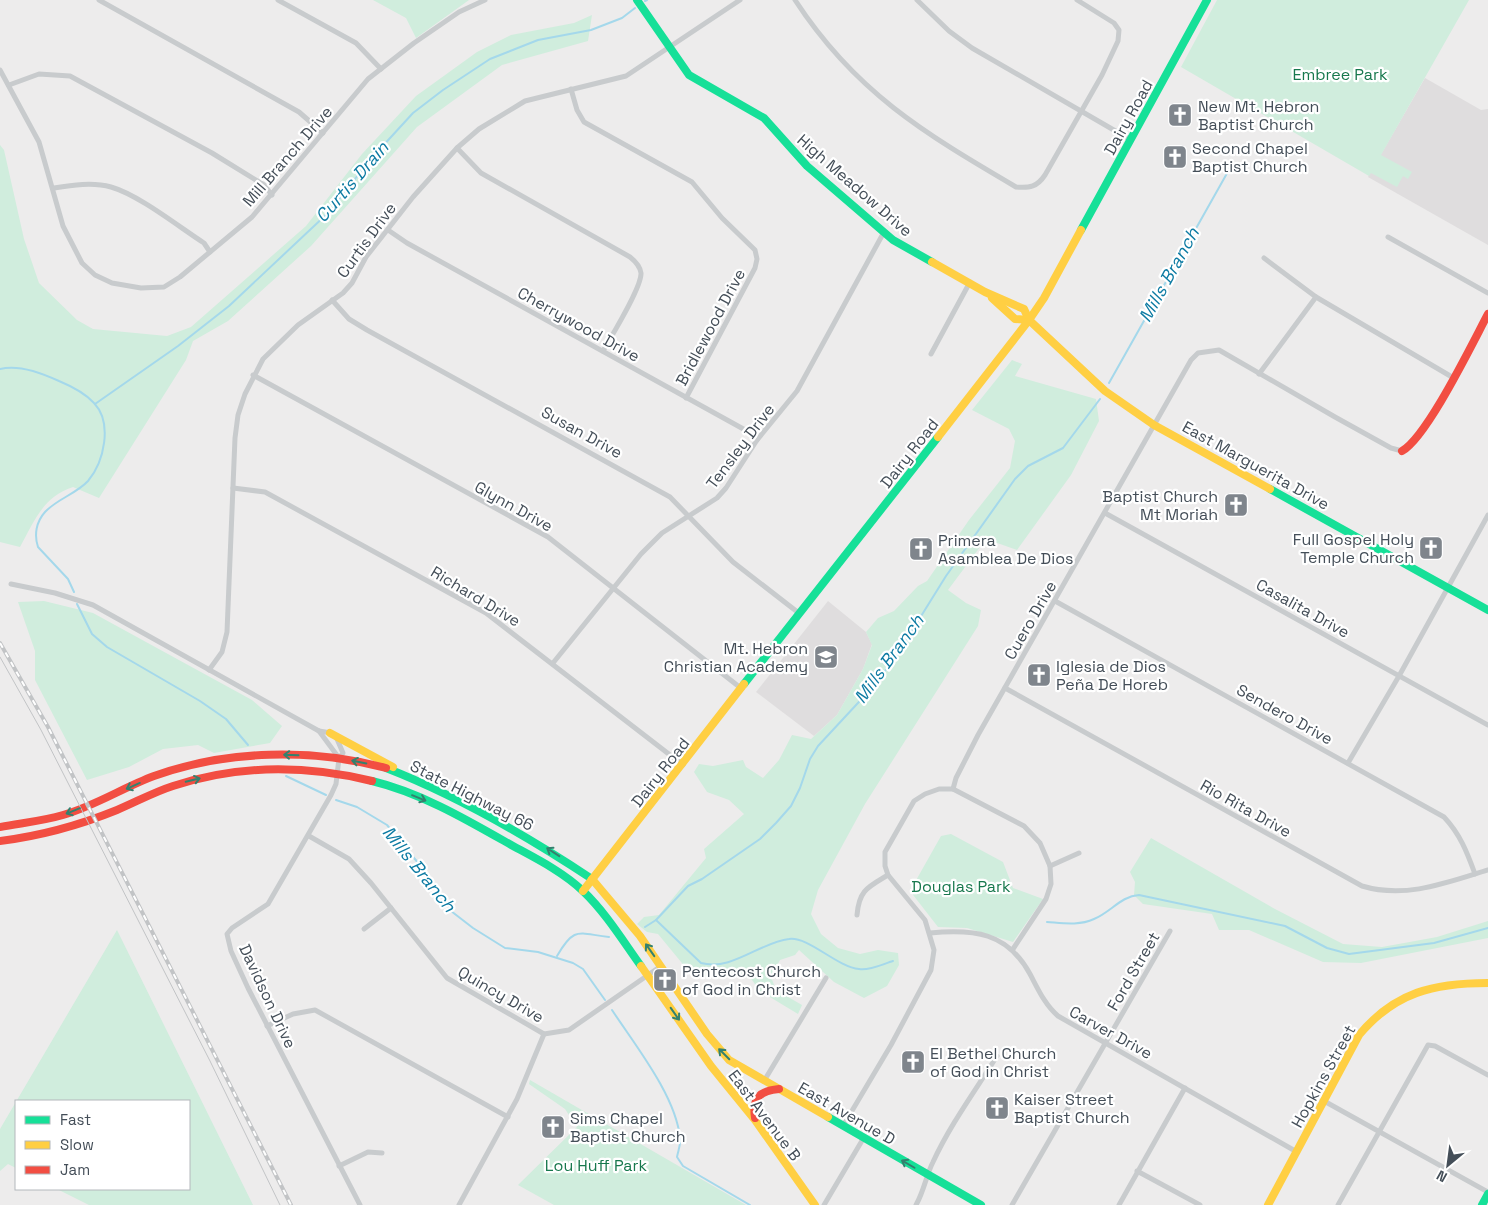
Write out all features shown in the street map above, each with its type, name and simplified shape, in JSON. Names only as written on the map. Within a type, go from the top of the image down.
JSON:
[{"type":"street","points":[[98,0],[299,112],[324,133]]},
{"type":"street","points":[[278,0],[356,43],[381,69]]},
{"type":"street","name":"Mill Branch Drive","points":[[54,188],[63,226],[74,250],[95,276],[112,283],[141,288],[164,287],[180,277],[252,217],[368,80],[414,43],[459,12],[486,0]]},
{"type":"street","name":"High Meadow Drive","points":[[637,0],[669,48],[690,75],[764,118],[806,166],[893,240],[986,292],[1024,309],[1029,320],[1015,319],[986,292]]},
{"type":"street","name":"Curtis Drive","points":[[209,670],[222,652],[227,632],[238,415],[263,359],[278,342],[352,283],[366,257],[413,197],[457,148],[479,129],[525,101],[571,89],[603,84],[626,76],[740,0]]},
{"type":"street","points":[[795,0],[832,52],[870,90],[903,117],[936,140],[1016,187],[1030,188],[1040,183],[1115,51],[1118,40],[1119,30],[1114,23],[1077,0]]},
{"type":"street","points":[[917,0],[949,31],[972,48],[1131,140]]},
{"type":"street","name":"Dairy Road","points":[[583,891],[1029,320],[1044,298],[1207,0]]},
{"type":"street","points":[[0,70],[40,142],[54,188],[76,185],[111,187],[146,205],[204,242],[210,252]]},
{"type":"street","points":[[9,85],[39,74],[70,76],[212,153],[264,186],[272,195]]},
{"type":"street","name":"Bridlewood Drive","points":[[571,89],[577,110],[584,122],[692,182],[722,218],[755,250],[757,259],[755,268],[686,398]]},
{"type":"street","points":[[457,148],[481,173],[630,257],[637,264],[641,272],[638,285],[603,351]]},
{"type":"street","name":"Cherrywood Drive","points":[[388,230],[407,243],[747,431],[757,440]]},
{"type":"street","name":"Tensley Drive","points":[[553,662],[640,554],[662,533],[717,498],[757,440],[797,391],[884,232]]},
{"type":"street","points":[[1388,237],[1488,293]]},
{"type":"street","points":[[1264,258],[1316,297],[1452,377]]},
{"type":"street","points":[[931,354],[970,282]]},
{"type":"street","points":[[1316,297],[1259,374],[1390,448],[1402,451],[1412,446],[1425,427],[1488,314]]},
{"type":"street","name":"Susan Drive","points":[[332,300],[349,319],[367,330],[670,496],[733,562],[801,614]]},
{"type":"street","name":"East Marguerita Drive","points":[[1029,320],[1105,391],[1154,425],[1488,610]]},
{"type":"street","name":"Cuero Drive","points":[[953,789],[956,778],[978,735],[1191,360],[1198,353],[1219,350],[1259,374]]},
{"type":"street","name":"Glynn Drive","points":[[254,376],[548,537],[742,689]]},
{"type":"street","name":"Richard Drive","points":[[233,488],[265,492],[486,613],[553,662],[683,765]]},
{"type":"street","name":"Casalita Drive","points":[[1105,513],[1488,725]]},
{"type":"street","points":[[1348,763],[1399,676],[1488,515]]},
{"type":"street","points":[[12,584],[55,592],[93,606],[319,731],[330,733],[427,785]]},
{"type":"street","name":"Sendero Drive","points":[[1055,601],[1444,817],[1459,835],[1475,874]]},
{"type":"street","name":"Rio Rita Drive","points":[[1005,688],[1362,886],[1392,892],[1420,890],[1488,870]]},
{"type":"street","points":[[319,731],[340,758]]},
{"type":"street","name":"Davidson Drive","points":[[330,733],[338,740],[343,753],[340,758],[336,784],[309,836],[268,904],[232,928],[228,934],[231,952],[267,1026],[360,1205]]},
{"type":"street","name":"State Highway 66","points":[[0,827],[64,815],[155,776],[223,758],[282,754],[340,758],[385,768],[427,785],[547,848],[593,880],[620,910],[707,1034]]},
{"type":"street","name":"State Highway 66","points":[[0,842],[38,836],[66,828],[195,780],[273,769],[339,774],[401,790],[430,802],[555,870],[583,891],[609,920],[694,1041]]},
{"type":"street","points":[[843,1126],[891,1045],[931,970],[934,950],[925,920],[888,875],[885,866],[885,852],[914,801],[925,794],[939,789],[953,789],[1024,826],[1040,843],[1050,866],[1051,884],[1046,899],[1013,950]]},
{"type":"street","name":"Quincy Drive","points":[[309,836],[348,859],[371,882],[447,978],[544,1034],[569,1030],[661,966]]},
{"type":"street","points":[[1050,866],[1079,853]]},
{"type":"street","points":[[857,915],[858,901],[864,890],[888,875]]},
{"type":"street","points":[[364,929],[391,908]]},
{"type":"street","name":"Carver Drive","points":[[930,933],[957,930],[978,933],[997,940],[1013,950],[1023,961],[1049,1008],[1058,1016],[1297,1152]]},
{"type":"street","name":"Ford Street","points":[[1012,1205],[1170,931]]},
{"type":"street","points":[[764,1081],[826,978]]},
{"type":"street","name":"Hopkins Street","points":[[1268,1205],[1359,1035],[1378,1013],[1399,999],[1432,986],[1461,982],[1488,983]]},
{"type":"street","points":[[267,1026],[293,1014],[315,1010],[508,1117]]},
{"type":"street","points":[[459,1205],[508,1117],[544,1034]]},
{"type":"street","name":"East Avenue D","points":[[707,1034],[728,1060],[981,1205]]},
{"type":"street","name":"East Avenue B","points":[[694,1041],[725,1085],[755,1120],[815,1205]]},
{"type":"street","points":[[1338,1205],[1424,1049],[1428,1045],[1435,1046],[1488,1076]]},
{"type":"street","points":[[916,1205],[944,1140],[997,1056]]},
{"type":"street","points":[[1119,1205],[1185,1088]]},
{"type":"street","points":[[755,1120],[753,1106],[758,1095],[764,1091],[780,1090]]},
{"type":"street","points":[[1324,1101],[1380,1130],[1488,1193],[1482,1205]]},
{"type":"street","points":[[824,1205],[863,1139]]},
{"type":"street","points":[[339,1166],[368,1152],[382,1153]]},
{"type":"street","points":[[1137,1171],[1200,1205]]},
{"type":"shaded area","points":[[1425,78],[1481,110],[1488,109],[1488,245],[1368,177]]},
{"type":"shaded area","name":"Mt. Hebron Christian Academy","points":[[828,601],[866,632],[872,644],[863,669],[837,715],[814,736],[756,692]]},
{"type":"green space","points":[[373,0],[469,0],[416,38],[406,18]]},
{"type":"green space","name":"Embree Park","points":[[1217,0],[1469,0],[1381,155],[1412,172],[1408,179],[1403,176],[1397,187],[1371,173],[1369,176],[1181,67]]},
{"type":"green space","points":[[592,15],[588,41],[502,65],[417,127],[311,246],[228,321],[193,341],[186,360],[99,498],[73,487],[63,491],[47,503],[35,519],[20,547],[0,542],[0,145],[4,150],[24,239],[39,283],[77,320],[93,329],[167,336],[191,327],[306,226],[362,154],[416,96],[477,52],[511,35],[574,23]]},
{"type":"green space","points":[[1012,360],[1022,364],[1015,376],[1096,399],[1099,421],[1071,475],[1017,550],[986,539],[948,590],[966,603],[981,610],[978,626],[865,804],[818,890],[811,914],[821,934],[838,948],[860,954],[878,950],[898,953],[899,965],[887,986],[864,998],[834,982],[799,950],[795,955],[780,960],[771,977],[776,990],[802,1005],[798,1014],[760,991],[752,980],[736,973],[702,977],[686,968],[658,934],[647,932],[637,924],[644,917],[659,915],[706,858],[704,849],[744,814],[729,800],[707,792],[694,772],[699,764],[713,766],[743,760],[746,767],[763,778],[779,760],[792,735],[811,739],[837,715],[863,669],[872,645],[866,632],[878,618],[894,611],[918,586],[927,581],[969,520],[1010,468],[1015,441],[1009,429],[972,410]]},
{"type":"green space","points":[[44,601],[93,613],[252,700],[282,726],[270,743],[214,753],[198,745],[163,749],[129,767],[87,780],[35,680],[35,651],[18,602]]},
{"type":"green space","name":"Douglas Park","points":[[951,834],[1003,862],[1013,888],[1043,899],[1013,942],[967,928],[938,927],[910,891],[941,836]]},
{"type":"green space","points":[[1151,838],[1275,909],[1343,944],[1382,947],[1437,937],[1488,921],[1488,938],[1361,963],[1323,962],[1249,930],[1219,930],[1212,914],[1143,904],[1134,895],[1135,882],[1130,872]]},
{"type":"green space","points":[[117,930],[253,1205],[89,1205],[59,1190],[190,1190],[190,1100],[17,1100]]},
{"type":"green space","name":"Lou Huff Park","points":[[530,1080],[746,1205],[554,1205],[518,1185],[577,1127],[565,1109],[529,1084]]},
{"type":"green space","points":[[15,1104],[15,1168],[8,1164],[0,1171],[0,1129]]},
{"type":"waterway","name":"Curtis Drain","points":[[95,404],[178,346],[229,306],[329,212],[369,161],[413,113],[443,90],[490,59],[538,40],[591,30],[622,18],[635,8]]},
{"type":"waterway","name":"Mills Branch","points":[[1109,383],[1230,168]]},
{"type":"waterway","name":"Mills Branch","points":[[0,369],[23,368],[45,375],[82,393],[100,411],[105,431],[104,442],[94,473],[83,486],[45,512],[37,529],[38,547],[68,579],[74,592]]},
{"type":"waterway","name":"Mills Branch","points":[[645,927],[656,920],[688,886],[702,879],[760,839],[791,806],[800,788],[810,759],[818,746],[870,690],[895,658],[946,576],[1015,479],[1028,466],[1063,448],[1100,399]]},
{"type":"waterway","name":"Mills Branch","points":[[77,604],[92,634],[107,647],[200,701],[226,719],[248,745]]},
{"type":"waterway","name":"Mills Branch","points":[[286,776],[326,795]]},
{"type":"waterway","name":"Mills Branch","points":[[336,800],[357,807],[387,825],[428,875],[451,911],[473,928],[505,948],[538,952],[573,963],[583,969],[605,1000]]},
{"type":"waterway","points":[[1047,922],[1082,923],[1100,916],[1127,898],[1139,895],[1285,926],[1327,948],[1349,954],[1434,943],[1488,928]]},
{"type":"waterway","points":[[656,920],[701,963],[724,963],[789,939],[805,942],[841,963],[859,969],[872,968],[893,961]]},
{"type":"waterway","name":"Mills Branch","points":[[557,956],[568,940],[578,934],[609,937]]},
{"type":"waterway","name":"Mills Branch","points":[[612,1010],[653,1071],[671,1105],[680,1138],[677,1157],[683,1166],[750,1205]]},
{"type":"tram line","points":[[0,657],[41,730],[210,1061],[280,1205]]},
{"type":"railway","points":[[0,643],[48,727],[291,1205]]},
{"type":"traffic: fast","points":[[637,0],[689,75],[764,118],[807,166],[893,240],[932,262]]},
{"type":"traffic: fast","points":[[1081,230],[1207,0]]},
{"type":"traffic: fast","points":[[744,684],[938,437]]},
{"type":"traffic: fast","points":[[1270,489],[1488,610]]},
{"type":"traffic: fast","points":[[386,768],[439,791],[492,818],[543,847],[592,879]]},
{"type":"traffic: fast","points":[[372,781],[427,800],[558,872],[583,891],[599,908],[641,966]]},
{"type":"traffic: fast","points":[[828,1117],[981,1205]]},
{"type":"traffic: fast","points":[[1482,1205],[1488,1194]]},
{"type":"traffic: slow","points":[[938,437],[1029,320],[1044,298],[1081,230]]},
{"type":"traffic: slow","points":[[932,262],[985,292],[1024,309],[1029,320],[1105,391],[1154,425],[1270,489]]},
{"type":"traffic: slow","points":[[992,298],[1015,319],[1029,320]]},
{"type":"traffic: slow","points":[[583,891],[744,684]]},
{"type":"traffic: slow","points":[[330,733],[393,767]]},
{"type":"traffic: slow","points":[[592,879],[640,936],[707,1034],[729,1060],[828,1117]]},
{"type":"traffic: slow","points":[[641,966],[711,1066],[755,1120],[815,1205]]},
{"type":"traffic: slow","points":[[1268,1205],[1359,1035],[1373,1020],[1401,1000],[1417,993],[1450,985],[1488,983]]},
{"type":"traffic: jam","points":[[1402,451],[1424,428],[1436,409],[1488,314]]},
{"type":"traffic: jam","points":[[0,827],[63,815],[86,807],[154,776],[210,761],[269,755],[299,755],[328,757],[386,768]]},
{"type":"traffic: jam","points":[[0,841],[45,833],[74,825],[117,810],[166,788],[222,774],[247,771],[297,770],[322,772],[372,781]]},
{"type":"traffic: jam","points":[[755,1118],[754,1111],[758,1097],[766,1092],[779,1089]]},
{"type":"place","name":"New Mt. Hebron Baptist Church","points":[[1180,115]]},
{"type":"place","name":"Second Chapel Baptist Church","points":[[1175,157]]},
{"type":"place","name":"Baptist Church Mt Moriah","points":[[1236,505]]},
{"type":"place","name":"Full Gospel Holy Temple Church","points":[[1431,548]]},
{"type":"place","name":"Primera Asamblea De Dios","points":[[921,549]]},
{"type":"place","name":"Mt. Hebron Christian Academy","points":[[826,657]]},
{"type":"place","name":"Iglesia de Dios Peña De Horeb","points":[[1039,675]]},
{"type":"place","name":"Pentecost Church of God in Christ","points":[[665,980]]},
{"type":"place","name":"El Bethel Church of God in Christ","points":[[913,1062]]},
{"type":"place","name":"Kaiser Street Baptist Church","points":[[997,1108]]},
{"type":"place","name":"Sims Chapel Baptist Church","points":[[553,1127]]}]
